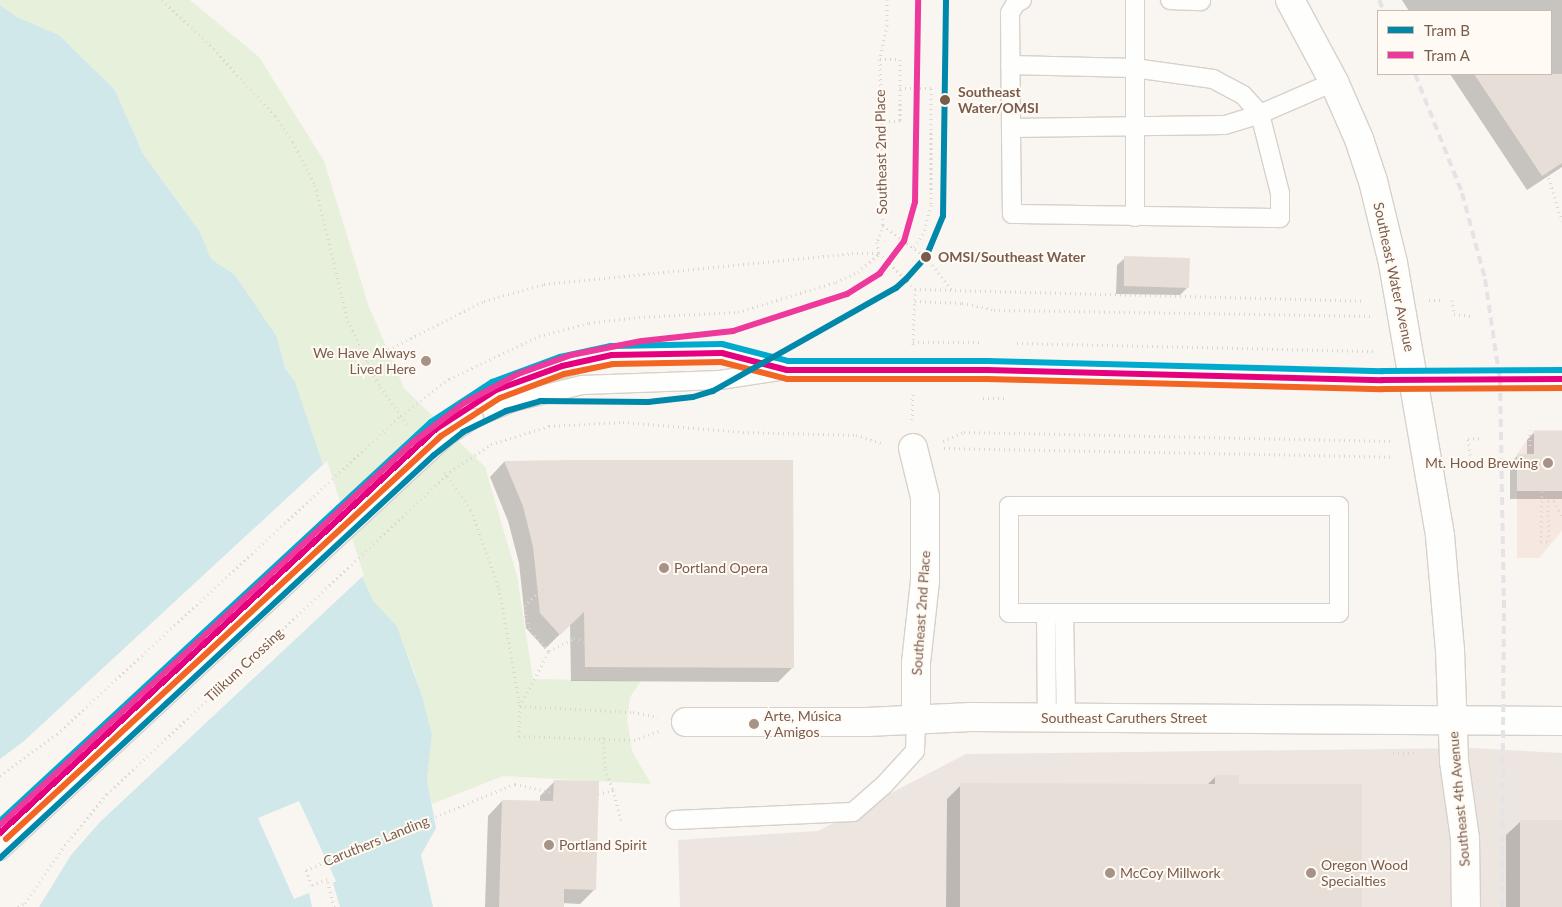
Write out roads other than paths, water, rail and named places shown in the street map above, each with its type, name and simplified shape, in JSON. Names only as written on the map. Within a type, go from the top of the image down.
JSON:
[{"type":"street","name":"Southeast Water Avenue","points":[[1290,0],[1334,82],[1373,181],[1403,316],[1426,442],[1446,588],[1453,720]]},
{"type":"street","name":"Southeast 2nd Place","points":[[913,448],[925,497],[925,582],[916,663],[916,720]]},
{"type":"street","name":"Southeast Caruthers Street","points":[[686,722],[1057,718],[1562,721]]},
{"type":"street","name":"Southeast 4th Avenue","points":[[1453,720],[1454,761],[1465,838],[1466,907]]},
{"type":"lane","points":[[1010,65],[1134,68],[1212,79],[1243,95],[1260,114],[1280,194],[1280,218],[1012,214],[1010,65],[1010,12],[1016,3],[1022,0]]},
{"type":"lane","points":[[1135,0],[1135,217]]},
{"type":"lane","points":[[1170,0],[1201,1]]},
{"type":"lane","points":[[1011,128],[1225,125],[1260,114],[1334,82]]},
{"type":"lane","points":[[0,833],[413,449],[519,380],[612,356],[722,353],[787,370]]},
{"type":"lane","points":[[471,413],[582,385],[720,380],[787,370],[986,370],[1415,380],[1562,379]]},
{"type":"lane","name":"Tilikum Crossing","points":[[0,851],[471,413]]},
{"type":"lane","points":[[1009,506],[1339,506],[1339,614],[1064,614],[1009,614],[1009,506]]},
{"type":"lane","points":[[1046,614],[1057,718]]},
{"type":"lane","points":[[1057,718],[1064,614]]},
{"type":"lane","points":[[675,820],[853,812],[884,786],[915,751],[916,720]]},
{"type":"water","points":[[0,5],[17,17],[59,35],[115,90],[143,154],[200,232],[211,259],[235,275],[277,337],[285,368],[295,382],[360,573],[374,602],[397,626],[422,696],[432,735],[427,779],[436,828],[421,855],[433,907],[0,907]]},
{"type":"railway","points":[[1379,0],[1384,10]]},
{"type":"railway","points":[[1415,75],[1462,193],[1485,279],[1500,380],[1504,600],[1502,907]]},
{"type":"tram line","name":"A","points":[[0,825],[413,442],[464,403],[518,374],[571,355],[642,341],[733,331],[847,294],[880,273],[904,241],[915,202],[918,0]]},
{"type":"tram line","name":"B","points":[[0,858],[434,455],[463,432],[506,411],[540,401],[648,402],[693,397],[713,391],[896,288],[906,279],[926,257],[943,216],[946,0]]},
{"type":"place","name":"Southeast Water/OMSI","points":[[945,100]]},
{"type":"place","name":"OMSI/Southeast Water","points":[[926,257]]},
{"type":"place","name":"We Have Always Lived Here","points":[[426,361]]},
{"type":"place","name":"Mt. Hood Brewing","points":[[1548,463]]},
{"type":"place","name":"Portland Opera","points":[[664,568]]},
{"type":"place","name":"Arte, Música y Amigos","points":[[754,724]]},
{"type":"place","name":"Portland Spirit","points":[[549,845]]},
{"type":"place","name":"McCoy Millwork","points":[[1110,873]]},
{"type":"place","name":"Oregon Wood Specialties","points":[[1311,873]]}]
